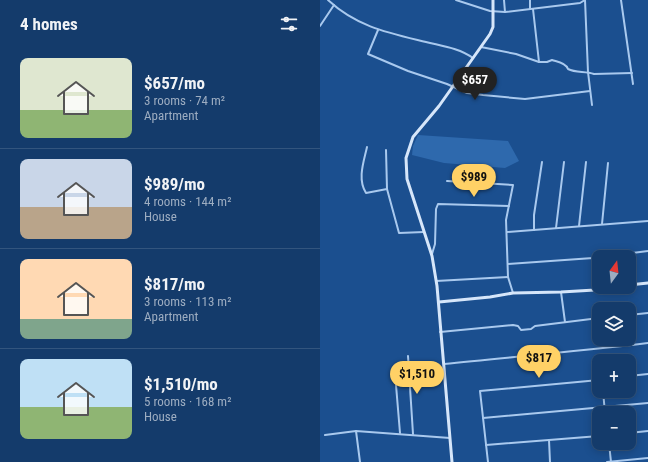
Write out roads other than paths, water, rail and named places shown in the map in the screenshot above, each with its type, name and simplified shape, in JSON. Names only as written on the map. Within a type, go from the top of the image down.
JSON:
[{"type":"street","points":[[328,0],[359,22],[378,30],[465,52],[473,58]]},
{"type":"street","points":[[320,26],[335,0]]},
{"type":"street","points":[[456,0],[494,11],[505,12],[580,3],[585,0],[588,72],[592,105]]},
{"type":"street","points":[[452,462],[440,332],[439,302],[436,282],[432,256],[407,179],[406,158],[413,137],[453,87],[490,34],[493,26],[493,0]]},
{"type":"street","points":[[504,0],[505,12]]},
{"type":"street","points":[[530,0],[539,62]]},
{"type":"street","points":[[621,0],[633,84]]},
{"type":"street","points":[[378,30],[368,54],[408,71],[467,92],[525,99],[590,91]]},
{"type":"street","points":[[481,47],[516,54],[539,62],[547,62],[552,60],[564,64],[568,70],[571,71],[588,72],[594,74],[632,73]]},
{"type":"street","points":[[367,147],[362,170],[363,188],[366,192],[387,189]]},
{"type":"street","points":[[386,150],[387,189],[399,233],[424,232]]},
{"type":"street","points":[[534,230],[534,215],[542,162]]},
{"type":"street","points":[[556,228],[564,162]]},
{"type":"street","points":[[579,226],[586,162]]},
{"type":"street","points":[[602,224],[608,163]]},
{"type":"street","points":[[447,181],[513,185],[506,220],[508,277],[513,293]]},
{"type":"street","points":[[432,256],[435,244],[436,209],[438,204],[509,206]]},
{"type":"street","points":[[507,232],[648,221]]},
{"type":"street","points":[[636,253],[648,251]]},
{"type":"street","points":[[508,264],[592,258]]},
{"type":"street","points":[[436,282],[508,277]]},
{"type":"street","points":[[636,284],[648,283]]},
{"type":"street","points":[[439,302],[513,293],[592,290]]},
{"type":"street","points":[[562,292],[565,322]]},
{"type":"street","points":[[636,314],[648,313]]},
{"type":"street","points":[[440,332],[513,326],[518,326],[521,330],[531,329],[535,326],[592,319]]},
{"type":"street","points":[[444,364],[487,359],[537,356],[648,343]]},
{"type":"street","points":[[408,356],[413,434]]},
{"type":"street","points":[[636,375],[648,374]]},
{"type":"street","points":[[488,462],[480,391],[592,381]]},
{"type":"street","points":[[396,385],[400,434]]},
{"type":"street","points":[[619,406],[648,402]]},
{"type":"street","points":[[483,418],[592,409]]},
{"type":"street","points":[[325,435],[356,431],[413,434],[450,438]]},
{"type":"street","points":[[356,431],[360,462]]},
{"type":"street","points":[[636,432],[648,431]]},
{"type":"street","points":[[486,445],[592,437]]},
{"type":"street","points":[[549,440],[550,462]]},
{"type":"street","points":[[610,450],[611,462]]},
{"type":"street","points":[[607,462],[648,458]]}]
